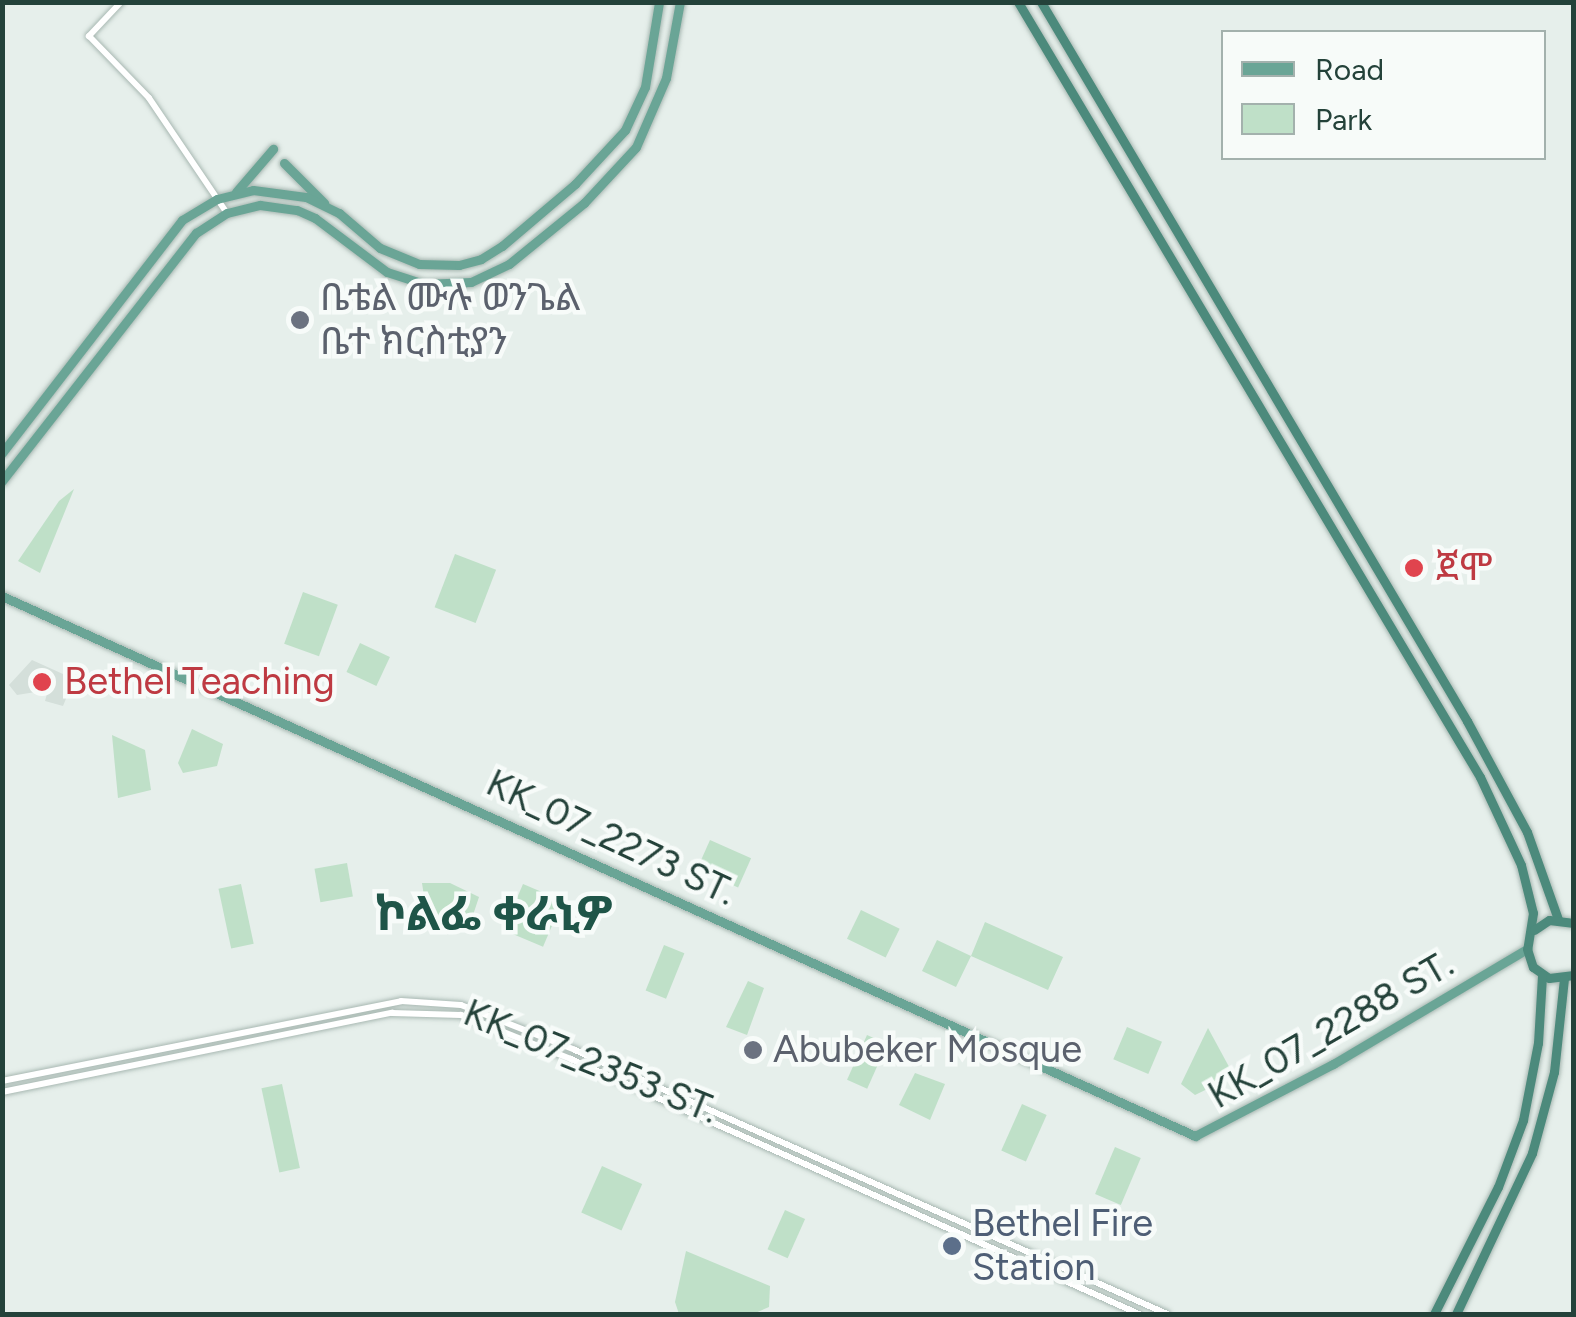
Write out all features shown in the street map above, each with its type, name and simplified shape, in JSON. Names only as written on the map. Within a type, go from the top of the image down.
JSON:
[{"type":"highway","points":[[1018,2],[1480,777],[1521,866],[1534,930],[1528,953],[1542,975],[1538,1044],[1523,1120],[1498,1188],[1434,1314]]},
{"type":"highway","points":[[1040,2],[1468,721],[1527,832],[1558,919]]},
{"type":"highway","points":[[1534,930],[1558,919],[1574,923]]},
{"type":"highway","points":[[1456,1314],[1532,1152],[1554,1072],[1569,977],[1542,975]]},
{"type":"main road","points":[[284,163],[326,205],[401,259],[436,266],[481,260],[575,184],[625,130],[645,87],[659,2]]},
{"type":"main road","points":[[2,480],[196,233],[227,213],[260,205],[297,210],[315,218],[363,258],[407,280],[455,285],[490,275],[584,203],[636,148],[666,78],[680,2]]},
{"type":"main road","points":[[233,194],[273,149]]},
{"type":"main road","points":[[2,452],[182,220],[233,194],[282,191],[326,205]]},
{"type":"main road","name":"KK_07_2273 ST.","points":[[2,599],[1000,1052]]},
{"type":"main road","name":"KK_07_2273 ST.","points":[[2,599],[1194,1136]]},
{"type":"main road","name":"KK_07_2288 ST.","points":[[1000,1052],[1197,1140],[1351,1059],[1528,953]]},
{"type":"main road","name":"KK_07_2288 ST.","points":[[1194,1136],[1333,1064],[1528,953]]},
{"type":"street","points":[[121,2],[89,36],[149,98],[227,213]]},
{"type":"street","name":"KK_07_2353 ST.","points":[[2,1082],[400,1001],[461,1005],[502,1018],[1167,1314]]},
{"type":"street","name":"KK_07_2353 ST.","points":[[2,1092],[392,1013],[462,1015],[926,1216],[1138,1314]]},
{"type":"street","points":[[972,1238],[976,1229]]},
{"type":"shaded area","name":"Bethel Teaching","points":[[32,660],[74,679],[63,706],[45,701],[48,690],[17,695],[9,685]]},
{"type":"green space","points":[[74,489],[40,573],[18,561],[59,501]]},
{"type":"green space","points":[[455,554],[496,570],[476,623],[435,607]]},
{"type":"green space","points":[[303,592],[338,605],[319,656],[284,644]]},
{"type":"green space","points":[[360,643],[390,657],[376,686],[346,672]]},
{"type":"green space","points":[[192,729],[223,744],[217,766],[183,773],[178,763]]},
{"type":"green space","points":[[112,735],[145,750],[151,790],[118,798]]},
{"type":"green space","points":[[710,840],[751,858],[738,888],[697,869]]},
{"type":"green space","points":[[347,863],[353,896],[320,902],[315,869]]},
{"type":"green space","points":[[422,883],[450,883],[479,897],[471,921],[427,916]]},
{"type":"green space","points":[[241,884],[254,944],[231,948],[219,889]]},
{"type":"green space","points":[[523,884],[563,901],[543,947],[503,930]]},
{"type":"green space","points":[[861,910],[900,929],[886,958],[847,939]]},
{"type":"green space","points":[[985,922],[1063,957],[1048,990],[971,956]]},
{"type":"green space","points":[[937,940],[971,956],[956,987],[922,971]]},
{"type":"green space","points":[[664,945],[684,953],[666,999],[646,990]]},
{"type":"green space","points":[[748,981],[764,988],[747,1035],[726,1027]]},
{"type":"green space","points":[[1127,1027],[1162,1042],[1148,1074],[1113,1059]]},
{"type":"green space","points":[[1208,1028],[1234,1076],[1195,1095],[1181,1084]]},
{"type":"green space","points":[[867,1035],[887,1044],[867,1089],[847,1080]]},
{"type":"green space","points":[[915,1073],[945,1084],[930,1120],[899,1105]]},
{"type":"green space","points":[[282,1084],[300,1168],[279,1172],[261,1088]]},
{"type":"green space","points":[[1022,1104],[1047,1115],[1026,1162],[1001,1151]]},
{"type":"green space","points":[[1115,1147],[1141,1158],[1121,1205],[1095,1194]]},
{"type":"green space","points":[[602,1166],[642,1184],[621,1230],[581,1213]]},
{"type":"green space","points":[[785,1210],[805,1219],[788,1258],[768,1249]]},
{"type":"green space","points":[[686,1251],[770,1286],[769,1307],[753,1314],[679,1314],[675,1302]]},
{"type":"place","name":"ቤቴል ሙሉ ወንጌል ቤተ ክርስቲያን","points":[[300,320]]},
{"type":"place","name":"ጀሞ","points":[[1414,568]]},
{"type":"place","name":"Bethel Teaching","points":[[42,682]]},
{"type":"place","name":"Abubeker Mosque","points":[[753,1050]]},
{"type":"place","name":"Bethel Fire Station","points":[[952,1246]]},
{"type":"district","name":"ኮልፌ ቀራኒዎ","points":[[494,914]]}]
